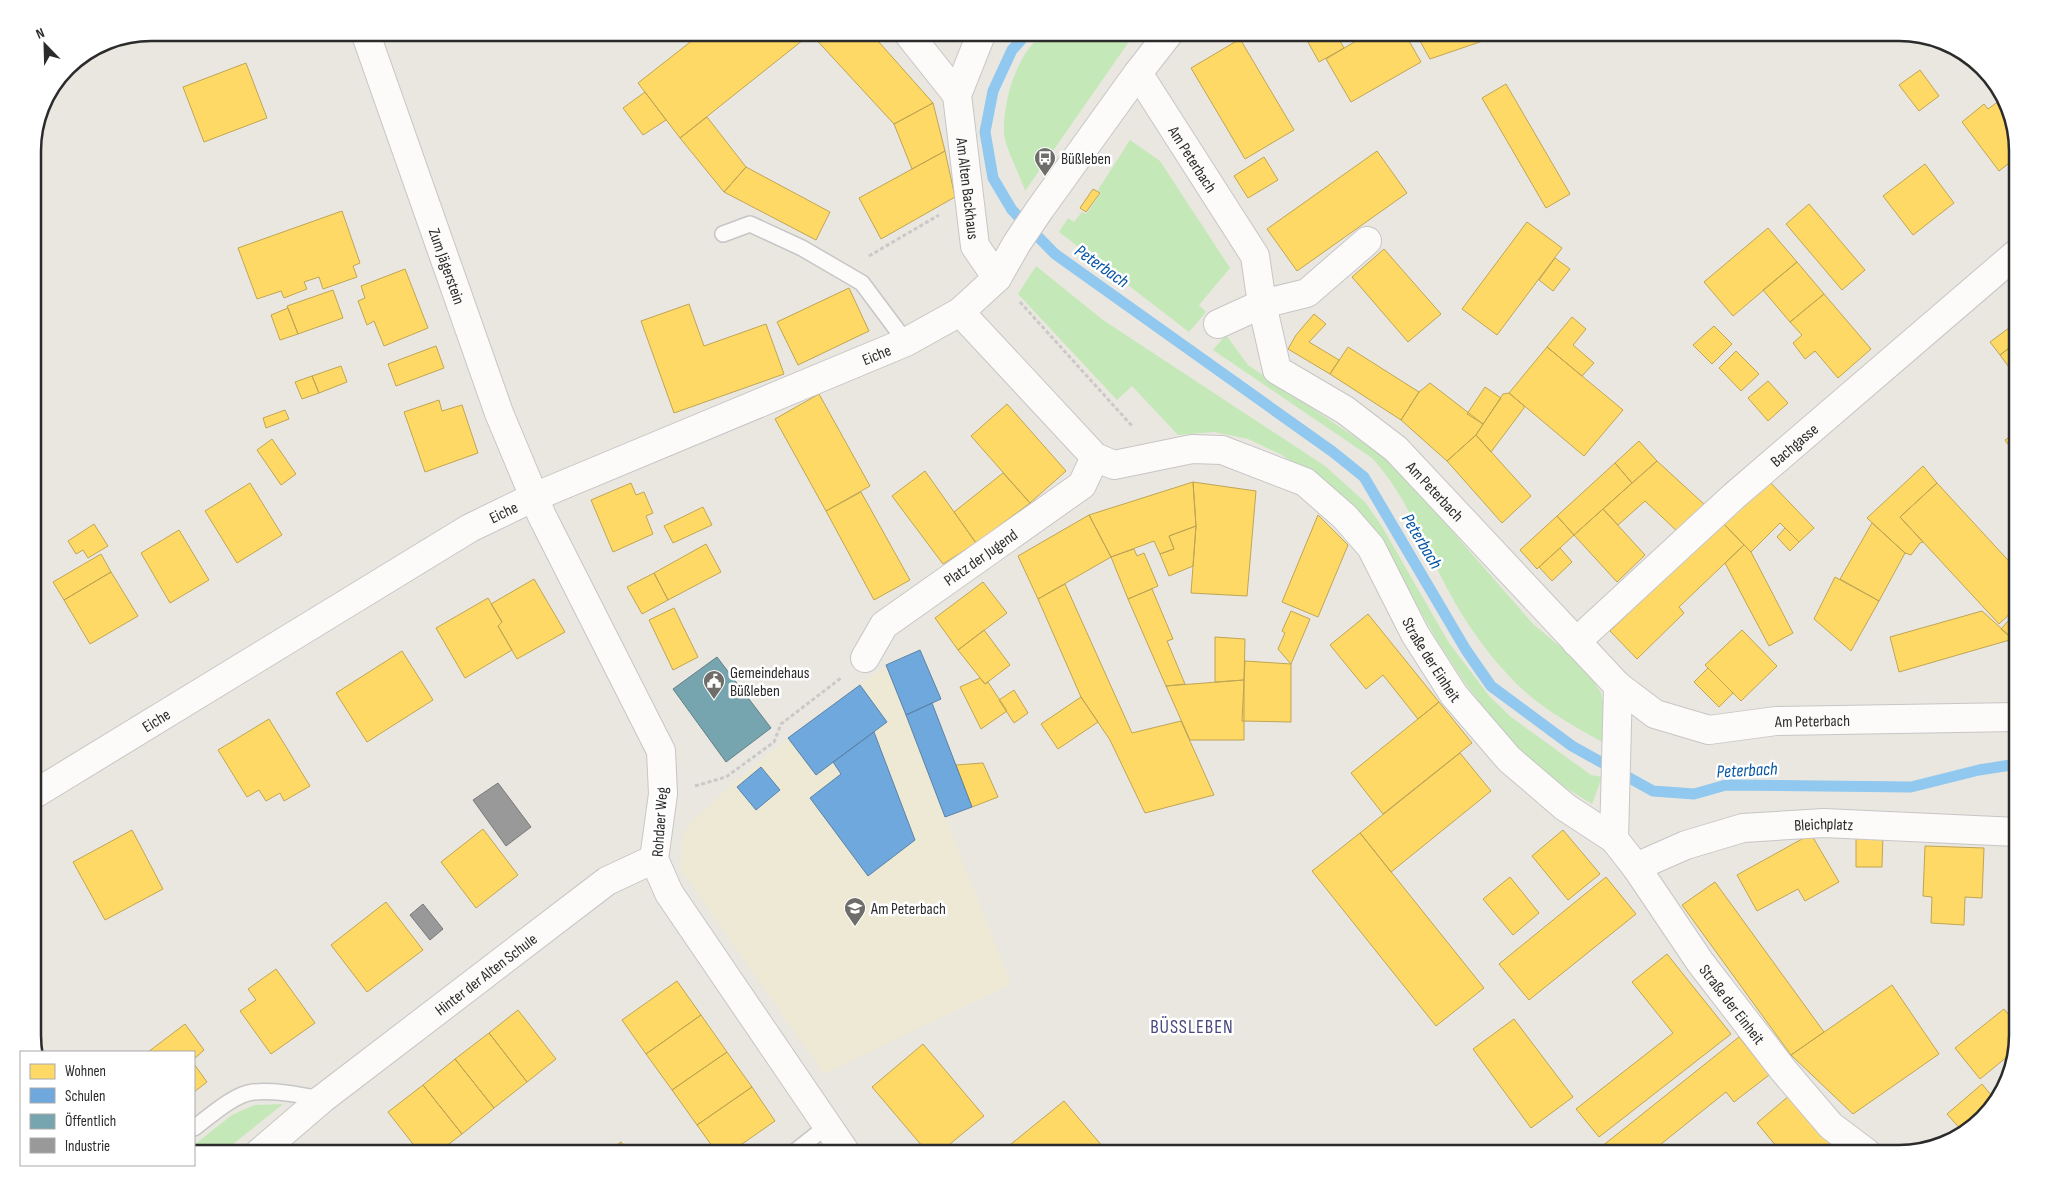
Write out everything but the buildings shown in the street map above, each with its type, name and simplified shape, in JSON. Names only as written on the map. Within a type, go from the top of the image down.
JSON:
[{"type":"street","name":"Zum Jägerstein","points":[[367,41],[499,413],[534,496]]},
{"type":"street","points":[[914,41],[957,94]]},
{"type":"street","name":"Am Alten Backhaus","points":[[978,41],[957,94],[975,246],[997,278]]},
{"type":"street","name":"Eiche","points":[[41,790],[470,528],[534,496],[906,342],[960,312],[997,278],[1017,243],[1040,209],[1163,41]]},
{"type":"street","name":"Am Peterbach","points":[[1138,73],[1255,256],[1262,304],[1277,370],[1345,410],[1396,449],[1618,686],[1655,714],[1709,730],[1776,721],[2009,717]]},
{"type":"street","points":[[1218,324],[1262,304],[1307,292],[1367,241]]},
{"type":"street","name":"Bachgasse","points":[[1576,642],[1734,496],[2009,260]]},
{"type":"street","points":[[960,312],[1096,457],[1114,465],[1158,454]]},
{"type":"street","name":"Straße der Einheit","points":[[1158,454],[1192,449],[1222,450],[1305,482],[1345,516],[1371,546],[1415,634],[1454,695],[1509,760],[1565,807],[1614,839],[1636,867],[1700,962],[1784,1071],[1831,1126],[1855,1145]]},
{"type":"street","name":"Platz der Jugend","points":[[865,658],[884,625],[1082,485],[1096,457]]},
{"type":"street","name":"Rohdaer Weg","points":[[534,496],[661,751],[663,794],[654,859],[669,893],[840,1145]]},
{"type":"street","points":[[1614,839],[1618,686]]},
{"type":"street","name":"Bleichplatz","points":[[1636,867],[1686,845],[1743,828],[1824,823],[2009,832]]},
{"type":"street","name":"Hinter der Alten Schule","points":[[269,1145],[322,1099],[607,881],[654,859]]},
{"type":"lane","points":[[723,234],[750,224],[802,248],[862,283],[906,342]]},
{"type":"lane","points":[[195,1127],[226,1104],[251,1092],[283,1093],[322,1099]]},
{"type":"lane","points":[[804,1145],[828,1126]]},
{"type":"path","points":[[843,272],[969,197]]},
{"type":"path","points":[[997,278],[1158,454]]},
{"type":"path","points":[[663,794],[726,777],[774,742],[781,724],[865,658]]},
{"type":"shaded area","name":"Am Peterbach","points":[[886,665],[1011,984],[824,1074],[681,870],[682,837],[690,823],[733,783],[788,738]]},
{"type":"green space","points":[[1035,41],[1129,41],[1025,191],[1005,138],[1004,120],[1014,77],[1027,51]]},
{"type":"green space","points":[[1130,140],[1160,161],[1230,268],[1199,305],[1206,312],[1189,332],[1059,232],[1068,218],[1074,222],[1082,212],[1086,214],[1101,193],[1098,190]]},
{"type":"green space","points":[[1036,266],[1103,320],[1325,466],[1365,502],[1381,525],[1449,643],[1490,697],[1511,717],[1591,775],[1602,777],[1592,804],[1550,778],[1506,736],[1465,683],[1438,642],[1371,524],[1350,503],[1282,455],[1248,439],[1214,432],[1178,435],[1132,386],[1117,400],[1018,294]]},
{"type":"green space","points":[[1226,335],[1248,365],[1377,452],[1405,477],[1533,624],[1574,658],[1591,677],[1601,693],[1607,720],[1606,744],[1543,706],[1525,692],[1505,672],[1463,616],[1451,596],[1411,514],[1387,476],[1372,458],[1213,350]]},
{"type":"green space","points":[[283,1104],[232,1145],[195,1145],[232,1115],[255,1105]]},
{"type":"waterway","name":"Peterbach","points":[[1020,41],[1012,50],[993,91],[985,132],[993,178],[1012,210],[1055,254],[1333,452],[1364,477],[1466,650],[1491,686],[1572,746],[1653,791],[1694,794],[1726,785],[1911,787],[1979,770],[2009,765]]},
{"type":"place","name":"Büßleben","points":[[1045,177]]},
{"type":"place","name":"Gemeindehaus Büßleben","points":[[714,700]]},
{"type":"place","name":"Am Peterbach","points":[[855,927]]},
{"type":"district","name":"BÜSSLEBEN","points":[[1192,1026]]}]
